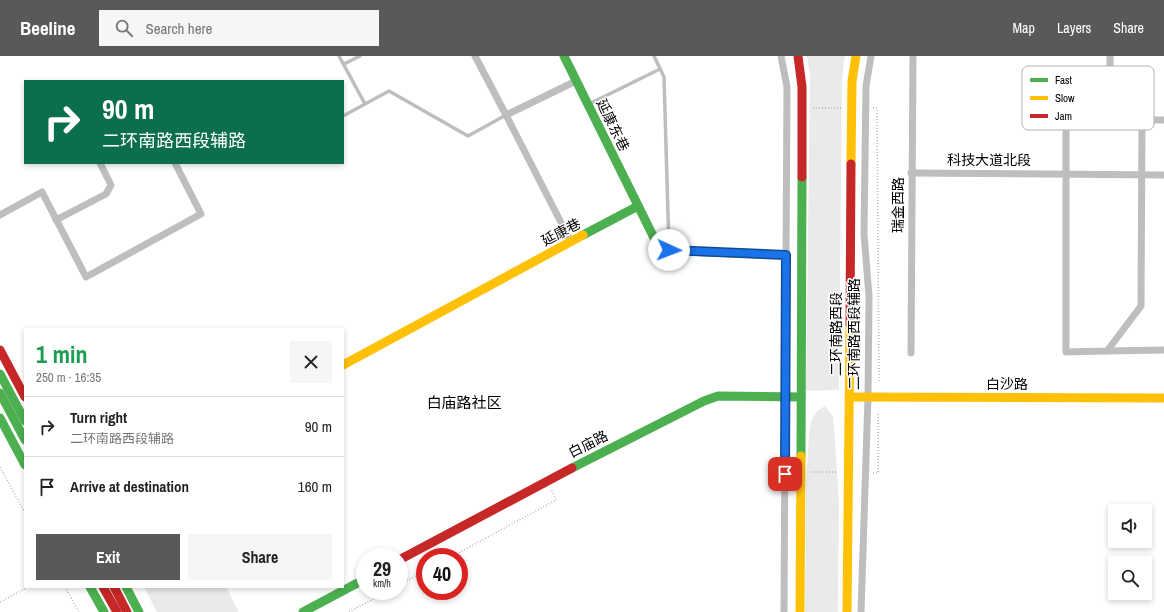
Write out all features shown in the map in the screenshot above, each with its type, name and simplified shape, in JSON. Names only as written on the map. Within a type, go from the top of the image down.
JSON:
[{"type":"main road","name":"延康东巷","points":[[564,56],[638,206]]},
{"type":"main road","points":[[798,56],[802,87],[800,612]]},
{"type":"main road","name":"二环南路西段","points":[[847,612],[852,81],[856,56]]},
{"type":"main road","points":[[638,206],[660,250],[786,255]]},
{"type":"main road","name":"延康巷","points":[[344,364],[638,206]]},
{"type":"main road","points":[[0,350],[24,395]]},
{"type":"main road","points":[[0,374],[24,419]]},
{"type":"main road","points":[[0,393],[24,438]]},
{"type":"main road","name":"白庙路","points":[[408,559],[546,481],[711,398],[718,396],[801,397]]},
{"type":"main road","name":"白沙路","points":[[850,397],[1164,398]]},
{"type":"main road","points":[[0,418],[24,463]]},
{"type":"main road","points":[[303,612],[356,584]]},
{"type":"main road","points":[[91,588],[104,612]]},
{"type":"main road","points":[[105,588],[117,612]]},
{"type":"main road","points":[[115,588],[127,612]]},
{"type":"main road","points":[[127,588],[139,612]]},
{"type":"street","points":[[476,56],[571,242]]},
{"type":"street","points":[[781,56],[787,88],[784,612]]},
{"type":"street","name":"二环南路西段辅路","points":[[861,612],[868,397],[869,296],[864,234],[866,86],[871,56]]},
{"type":"street","name":"瑞金西路","points":[[911,353],[912,56]]},
{"type":"street","points":[[506,116],[576,81]]},
{"type":"street","points":[[1066,130],[1066,352],[1164,350]]},
{"type":"street","points":[[1107,352],[1141,306],[1140,175],[1142,130]]},
{"type":"street","points":[[56,220],[106,194],[111,185],[100,164]]},
{"type":"street","points":[[0,215],[42,192],[86,277],[202,214],[176,164]]},
{"type":"street","name":"科技大道北段","points":[[911,173],[1164,175]]},
{"type":"lane","points":[[339,56],[365,104]]},
{"type":"lane","points":[[344,64],[360,56]]},
{"type":"lane","points":[[654,56],[664,78],[669,250]]},
{"type":"lane","points":[[588,104],[660,69]]},
{"type":"lane","points":[[344,115],[389,91],[468,136],[506,116]]},
{"type":"path","points":[[807,108],[844,108]]},
{"type":"path","points":[[866,108],[877,108],[879,383]]},
{"type":"path","points":[[871,473],[878,473],[878,412]]},
{"type":"path","points":[[0,467],[24,511]]},
{"type":"path","points":[[810,472],[841,472]]},
{"type":"path","points":[[468,548],[556,500],[546,481]]},
{"type":"path","points":[[408,580],[416,576]]},
{"type":"path","points":[[0,602],[26,588]]},
{"type":"path","points":[[66,588],[79,612]]},
{"type":"path","points":[[350,612],[372,600]]},
{"type":"shaded area","points":[[807,56],[845,56],[842,77],[839,390],[806,391],[810,75]]},
{"type":"shaded area","points":[[825,406],[833,416],[839,504],[838,612],[805,612],[806,484],[809,436],[811,422],[817,411]]},
{"type":"shaded area","points":[[145,588],[227,588],[239,612],[157,612]]},
{"type":"traffic: fast","points":[[564,56],[660,250],[786,255]]},
{"type":"traffic: fast","points":[[801,456],[802,177]]},
{"type":"traffic: fast","points":[[583,235],[638,206]]},
{"type":"traffic: fast","points":[[0,374],[24,419]]},
{"type":"traffic: fast","points":[[0,393],[24,438]]},
{"type":"traffic: fast","points":[[572,468],[704,401],[718,396],[801,397]]},
{"type":"traffic: fast","points":[[0,418],[24,463]]},
{"type":"traffic: fast","points":[[303,612],[356,584]]},
{"type":"traffic: fast","points":[[91,588],[104,612]]},
{"type":"traffic: fast","points":[[127,588],[139,612]]},
{"type":"traffic: slow","points":[[851,164],[852,81],[856,56]]},
{"type":"traffic: slow","points":[[344,364],[583,235]]},
{"type":"traffic: slow","points":[[847,612],[850,324]]},
{"type":"traffic: slow","points":[[850,397],[1164,398]]},
{"type":"traffic: slow","points":[[800,612],[801,456]]},
{"type":"traffic: jam","points":[[798,56],[802,87],[802,177]]},
{"type":"traffic: jam","points":[[850,324],[851,164]]},
{"type":"traffic: jam","points":[[0,350],[24,395]]},
{"type":"traffic: jam","points":[[408,555],[572,468]]},
{"type":"traffic: jam","points":[[104,588],[117,612]]},
{"type":"traffic: jam","points":[[115,588],[127,612]]},
{"type":"district","name":"白庙路社区","points":[[464,402]]},
{"type":"route","points":[[669,250],[786,255],[785,474]]}]
